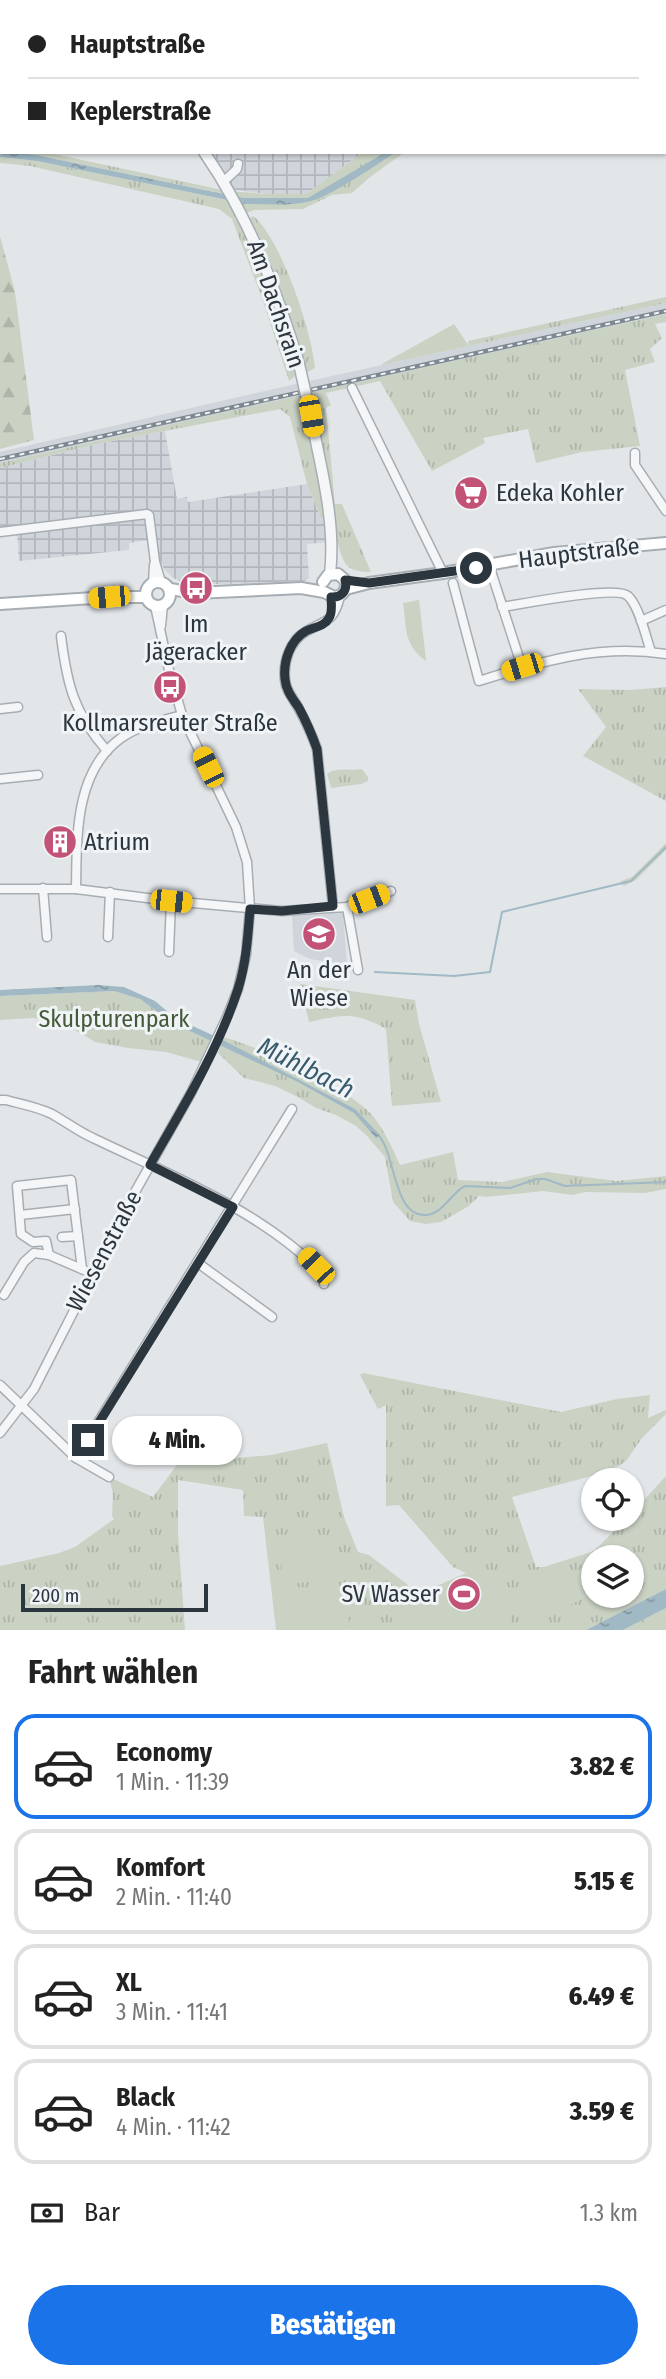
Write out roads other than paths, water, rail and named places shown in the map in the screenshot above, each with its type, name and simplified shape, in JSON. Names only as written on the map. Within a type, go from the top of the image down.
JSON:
[{"type":"main road","name":"Hauptstraße","points":[[335,585],[443,573],[554,553],[666,543]]},
{"type":"main road","points":[[0,604],[335,585]]},
{"type":"street","name":"Am Dachsrain","points":[[205,154],[237,207],[265,265],[299,365],[330,521],[332,555],[337,563],[335,585]]},
{"type":"street","points":[[225,186],[238,164]]},
{"type":"street","points":[[352,388],[443,573]]},
{"type":"street","points":[[635,453],[635,465],[666,511]]},
{"type":"street","name":"Wiesenstraße","points":[[0,532],[149,515],[161,629],[168,666],[182,715],[239,834],[247,862],[250,909],[246,956],[238,989],[214,1046],[33,1389],[0,1433]]},
{"type":"street","points":[[489,565],[522,667]]},
{"type":"street","points":[[453,583],[479,681],[522,667],[589,653],[620,649],[666,654]]},
{"type":"street","points":[[333,906],[317,749],[312,734],[289,695],[285,681],[286,657],[292,646],[306,632],[321,625],[331,616],[335,585]]},
{"type":"street","points":[[502,607],[621,592],[629,596],[651,652]]},
{"type":"street","points":[[641,621],[666,610]]},
{"type":"street","points":[[61,636],[67,678],[77,706],[89,731],[107,751]]},
{"type":"street","points":[[0,709],[18,707]]},
{"type":"street","points":[[76,889],[77,827],[82,803],[96,768],[107,751],[127,734],[182,715]]},
{"type":"street","points":[[0,779],[38,775]]},
{"type":"street","points":[[43,888],[47,937]]},
{"type":"street","points":[[0,889],[76,889],[282,911],[333,906],[347,908],[391,891]]},
{"type":"street","points":[[108,937],[110,892]]},
{"type":"street","points":[[169,952],[171,901]]},
{"type":"street","points":[[347,908],[358,970]]},
{"type":"street","points":[[0,1100],[49,1112],[89,1136],[233,1207],[306,1256],[326,1277],[324,1284]]},
{"type":"street","points":[[76,1458],[292,1109]]},
{"type":"street","points":[[49,1255],[46,1241],[33,1241],[21,1234],[17,1186],[71,1180],[82,1269]]},
{"type":"street","points":[[20,1215],[75,1209]]},
{"type":"street","points":[[62,1237],[78,1236]]},
{"type":"street","points":[[4,1295],[27,1257],[33,1253],[49,1255],[92,1273]]},
{"type":"street","points":[[198,1263],[272,1317]]},
{"type":"street","points":[[0,1385],[76,1458],[109,1477]]},
{"type":"water","points":[[0,154],[36,155],[243,198],[308,198],[383,154],[393,154],[352,181],[316,200],[277,204],[247,204],[37,161],[0,157]]},
{"type":"water","points":[[98,985],[124,987],[155,1001],[175,1018],[355,1109],[380,1135],[376,1138],[354,1113],[296,1081],[173,1023],[140,999],[114,991],[0,996],[0,990]]},
{"type":"water","points":[[666,1589],[666,1608],[623,1630],[586,1630],[629,1608],[644,1608],[644,1600]]},
{"type":"waterway","points":[[375,972],[454,976],[490,972],[502,912],[631,881],[666,847]]},
{"type":"waterway","name":"Mühlbach","points":[[379,1136],[385,1145],[401,1196],[415,1213],[426,1215],[437,1211],[465,1186],[510,1188],[537,1179],[565,1186],[666,1182]]},
{"type":"railway","points":[[0,459],[666,311]]},
{"type":"place","name":"Edeka Kohler","points":[[471,493]]},
{"type":"place","name":"Im Jägeracker","points":[[196,588]]},
{"type":"place","name":"Kollmarsreuter Straße","points":[[170,687]]},
{"type":"place","name":"Atrium","points":[[60,842]]},
{"type":"place","name":"An der Wiese","points":[[319,934]]},
{"type":"place","name":"SV Wasser","points":[[464,1594]]},
{"type":"park label","name":"Skulpturenpark","points":[[114,1019]]}]
